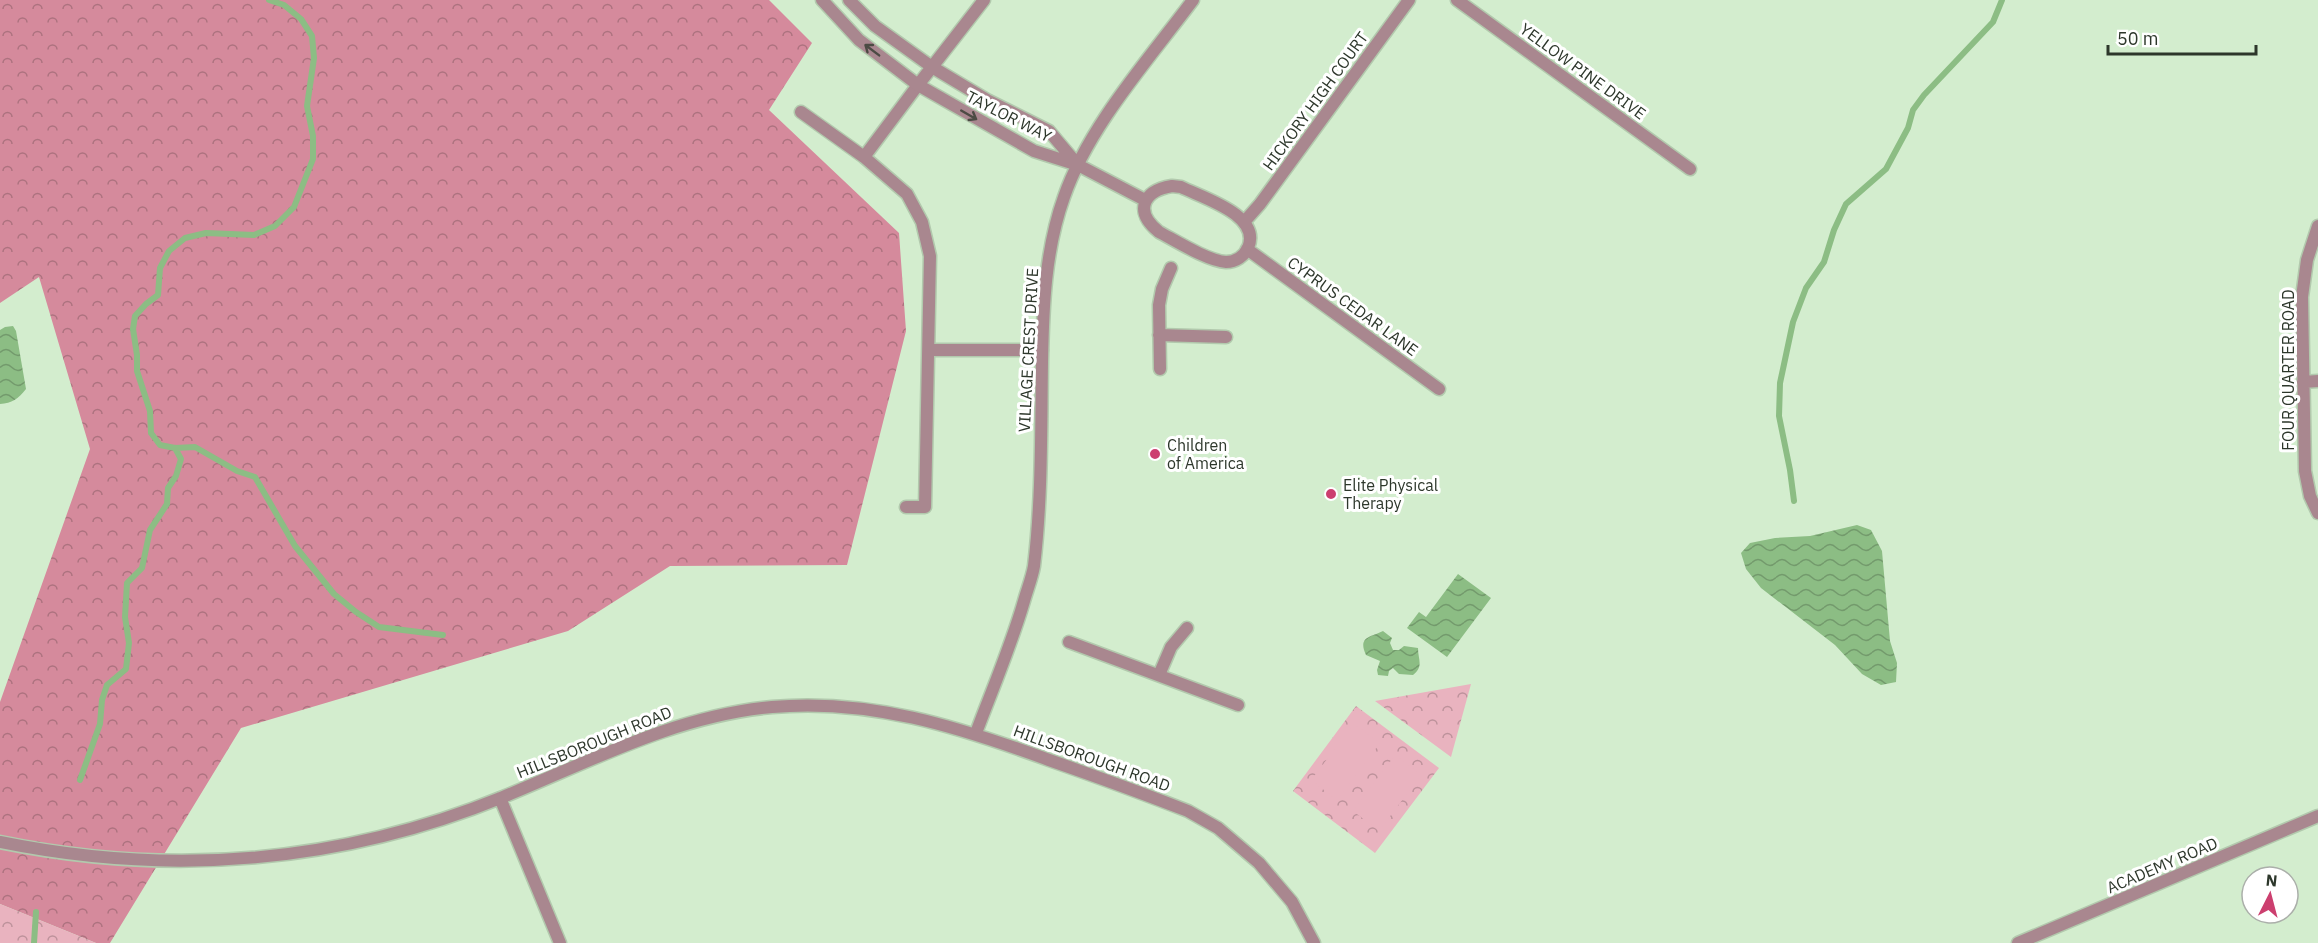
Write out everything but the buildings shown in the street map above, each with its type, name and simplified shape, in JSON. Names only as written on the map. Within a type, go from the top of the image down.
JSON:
[{"type":"street","name":"TAYLOR WAY","points":[[822,0],[859,40],[918,86],[1034,151],[1078,165]]},
{"type":"street","name":"TAYLOR WAY","points":[[849,0],[875,26],[933,67],[987,100],[1049,131],[1078,165]]},
{"type":"street","points":[[864,157],[984,0]]},
{"type":"street","name":"VILLAGE CREST DRIVE","points":[[976,733],[1018,621],[1033,569],[1040,485],[1042,350],[1046,272],[1064,196],[1078,165],[1104,120],[1193,0]]},
{"type":"street","name":"HICKORY HIGH COURT","points":[[1245,220],[1267,195],[1409,0]]},
{"type":"street","name":"YELLOW PINE DRIVE","points":[[1463,2],[1690,169]]},
{"type":"street","points":[[801,112],[864,157],[907,194],[922,222],[930,256],[930,350],[925,507],[906,507]]},
{"type":"street","points":[[1078,165],[1145,200]]},
{"type":"street","points":[[1162,187],[1181,187],[1245,220],[1251,238],[1248,249],[1242,257],[1225,262],[1205,255],[1152,227],[1144,210],[1145,200],[1153,191],[1162,187]]},
{"type":"street","name":"FOUR QUARTER ROAD","points":[[2318,226],[2307,260],[2302,297],[2305,471],[2310,496],[2318,513]]},
{"type":"street","name":"CYPRUS CEDAR LANE","points":[[1248,249],[1439,389]]},
{"type":"street","points":[[1160,369],[1159,336],[1162,289],[1171,268]]},
{"type":"street","points":[[1159,336],[1226,338]]},
{"type":"street","points":[[930,350],[1042,350]]},
{"type":"street","points":[[2303,382],[2318,381]]},
{"type":"street","points":[[1159,675],[1172,647],[1186,628]]},
{"type":"street","points":[[1069,642],[1238,705]]},
{"type":"street","name":"HILLSBOROUGH ROAD","points":[[0,842],[47,852],[110,860],[179,862],[250,859],[336,847],[395,834],[500,798],[630,742],[671,727],[724,714],[772,707],[825,705],[872,709],[976,733],[1188,811],[1218,828],[1259,863],[1292,903],[1314,943]]},
{"type":"street","points":[[500,798],[560,943]]},
{"type":"street","name":"ACADEMY ROAD","points":[[2018,943],[2318,816]]},
{"type":"green space","points":[[0,0],[769,0],[812,43],[769,110],[899,233],[906,331],[847,565],[670,566],[568,631],[241,728],[110,943],[96,943],[0,904],[0,702],[90,449],[39,277],[0,303]]},
{"type":"green space","points":[[1471,684],[1451,757],[1375,701]]},
{"type":"green space","points":[[1356,706],[1439,768],[1375,853],[1293,791]]},
{"type":"green space","points":[[1354,724],[1380,743],[1337,800],[1311,780]]},
{"type":"green space","points":[[1395,755],[1421,775],[1379,831],[1353,811]]},
{"type":"green space","points":[[0,904],[96,943],[0,943]]},
{"type":"water","points":[[13,326],[16,331],[26,389],[14,400],[0,404],[0,330]]},
{"type":"water","points":[[1857,525],[1871,530],[1882,551],[1890,641],[1897,663],[1896,682],[1881,685],[1862,674],[1835,645],[1761,588],[1746,569],[1741,553],[1750,543],[1775,538],[1810,536]]},
{"type":"water","points":[[1458,574],[1491,598],[1447,657],[1407,628],[1419,612],[1426,617]]},
{"type":"water","points":[[1383,631],[1392,638],[1390,643],[1393,650],[1399,650],[1404,646],[1418,648],[1420,663],[1413,675],[1399,674],[1393,668],[1389,671],[1388,676],[1378,675],[1380,661],[1366,655],[1363,644],[1367,638]]},
{"type":"waterway","points":[[269,0],[284,5],[301,19],[312,36],[314,58],[307,106],[313,136],[313,159],[294,207],[275,226],[254,235],[206,233],[185,238],[169,251],[160,268],[158,295],[135,316],[133,329],[137,371],[150,411],[151,433],[160,445],[175,448],[195,447],[237,471],[255,477],[295,546],[334,594],[356,612],[379,627],[443,635]]},
{"type":"waterway","points":[[1794,501],[1779,416],[1780,383],[1793,322],[1806,288],[1824,262],[1834,230],[1846,204],[1886,169],[1908,128],[1913,110],[1924,95],[1993,22],[2002,0]]},
{"type":"waterway","points":[[80,780],[100,724],[102,700],[107,685],[126,669],[129,643],[125,617],[127,583],[142,568],[150,530],[167,504],[168,488],[176,476],[181,459],[175,448]]},
{"type":"waterway","points":[[34,943],[36,912]]},
{"type":"place","name":"Children of America","points":[[1155,454]]},
{"type":"place","name":"Elite Physical Therapy","points":[[1331,494]]}]
